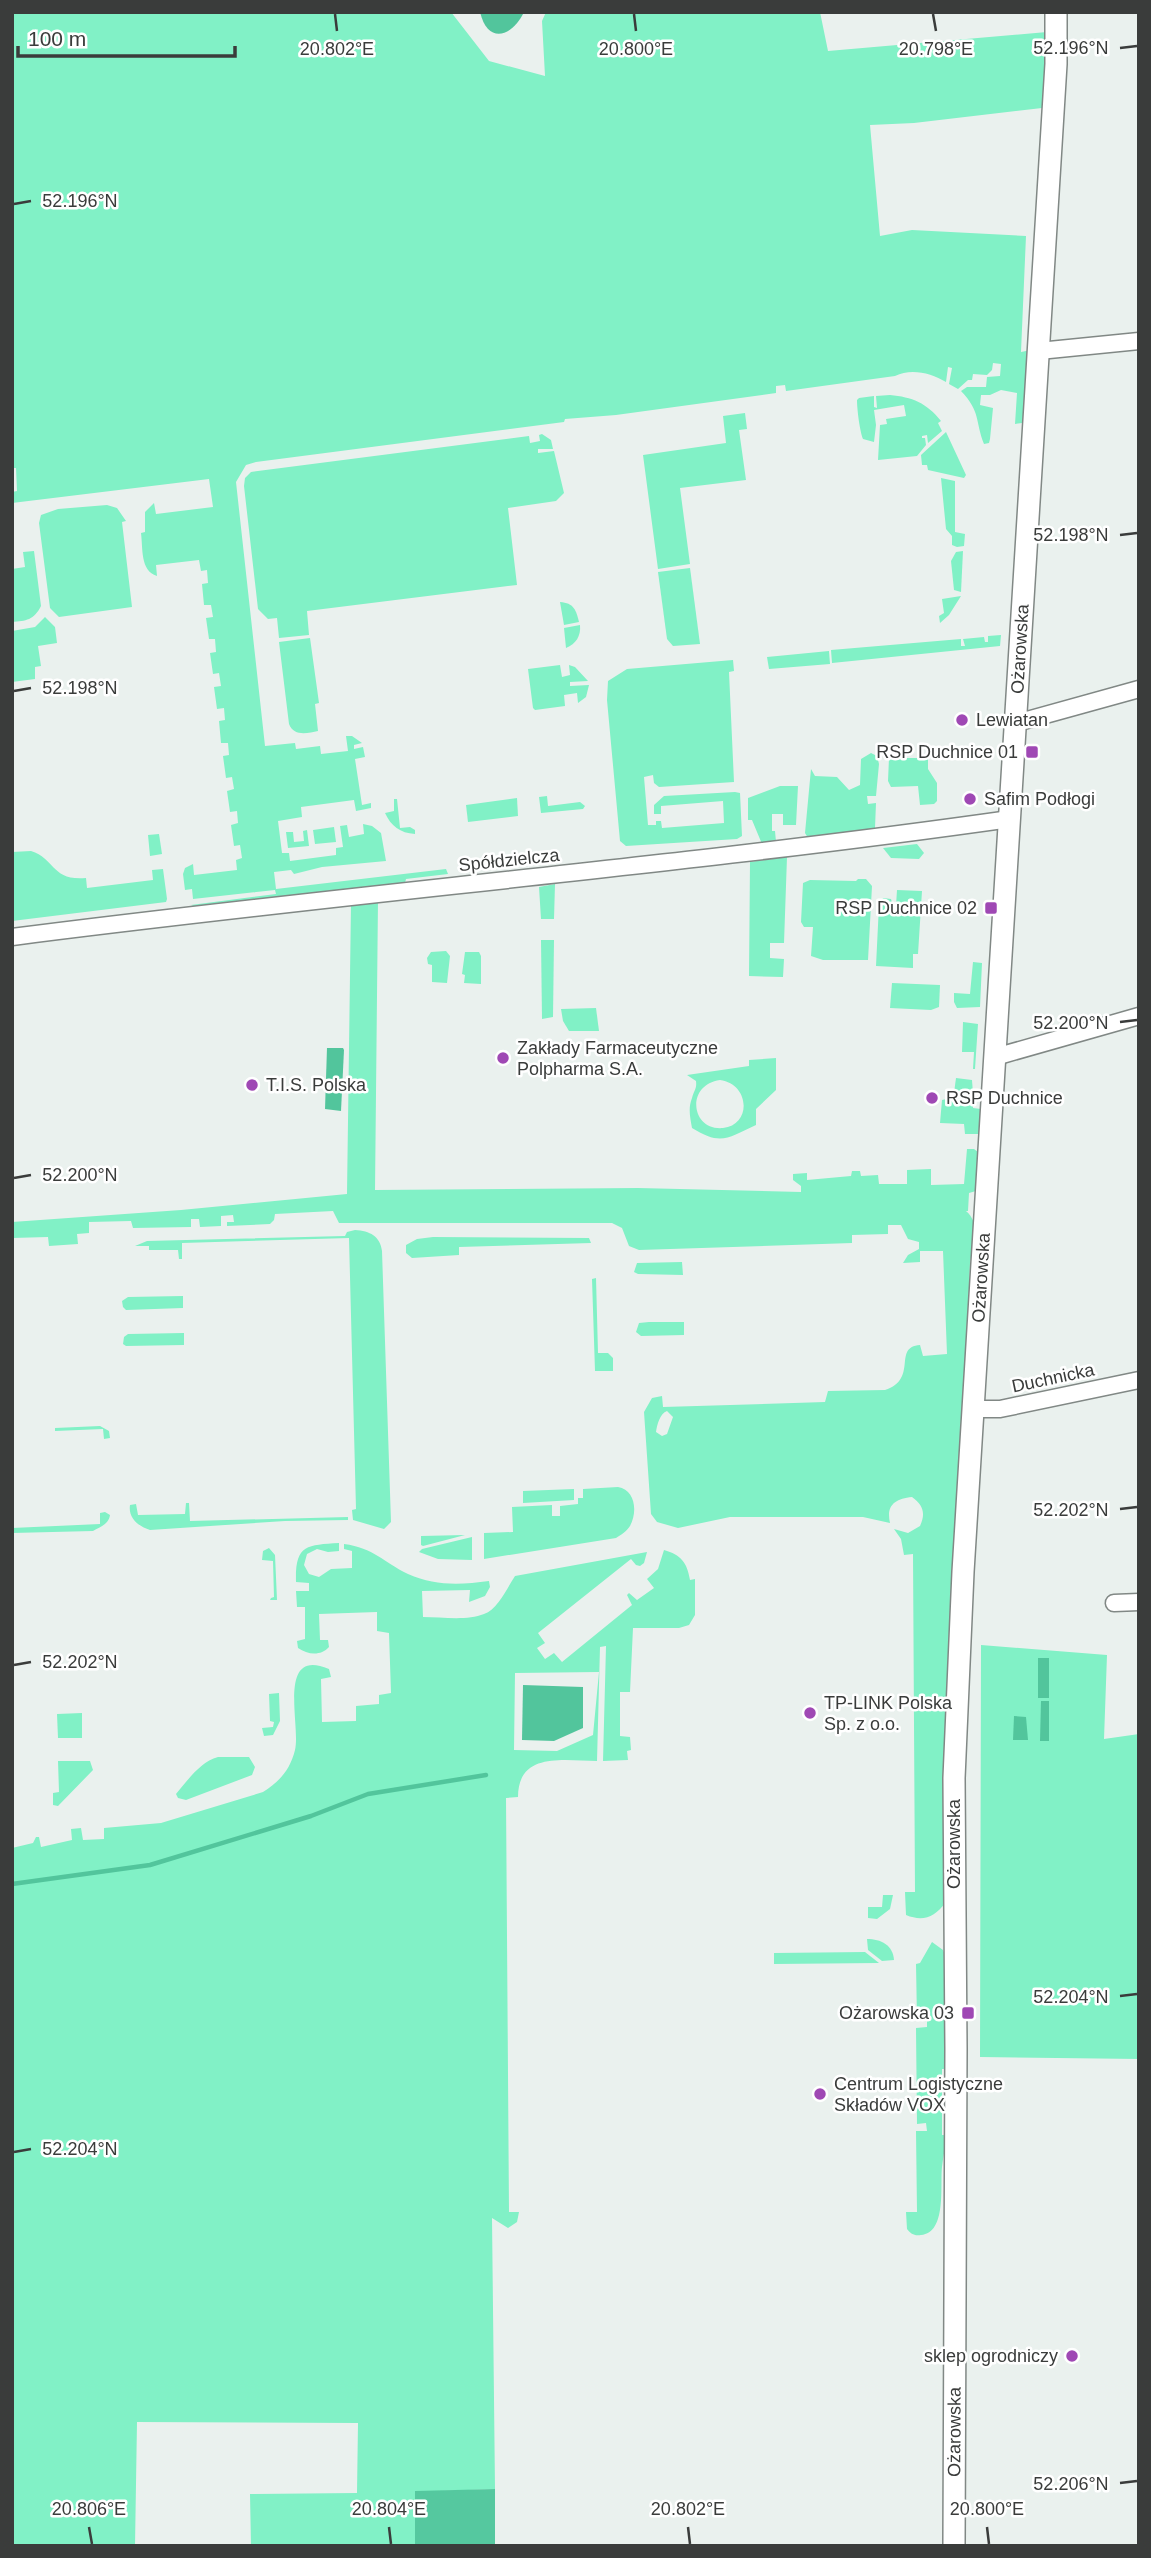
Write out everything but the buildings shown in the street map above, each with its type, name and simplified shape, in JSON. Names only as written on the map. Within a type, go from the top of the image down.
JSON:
[{"type":"main road","name":"Ożarowska","points":[[954,2546],[954,1778],[963,1572],[1040,351],[1056,64],[1056,12]]},
{"type":"street","points":[[1040,351],[1139,341]]},
{"type":"street","points":[[1017,723],[1139,689]]},
{"type":"street","name":"Spółdzielcza","points":[[12,937],[197,913],[745,855],[1010,819]]},
{"type":"street","points":[[995,1057],[1139,1016]]},
{"type":"street","name":"Duchnicka","points":[[974,1409],[1000,1409],[1139,1381]]},
{"type":"street","points":[[1114,1604],[1139,1602]]},
{"type":"shaded area","points":[[12,12],[451,12],[489,61],[545,76],[542,21],[546,12],[820,12],[828,51],[1047,32],[1042,108],[914,123],[870,125],[880,236],[912,230],[1026,236],[1021,352],[1031,350],[1028,414],[1022,423],[1015,424],[1017,393],[1001,390],[990,395],[981,395],[980,405],[993,408],[989,443],[984,444],[975,411],[961,391],[967,387],[986,387],[987,377],[1000,376],[1001,364],[993,363],[992,370],[987,375],[973,374],[972,380],[968,380],[958,389],[949,384],[952,368],[948,367],[946,382],[934,376],[914,372],[786,391],[785,385],[776,386],[776,393],[616,415],[565,419],[564,422],[246,465],[236,482],[265,746],[295,743],[296,749],[320,746],[321,754],[348,751],[346,736],[352,736],[362,743],[354,745],[354,749],[363,747],[365,757],[355,759],[362,805],[371,803],[371,808],[356,811],[354,800],[301,807],[302,817],[278,821],[282,853],[289,853],[290,861],[336,855],[336,848],[343,847],[340,826],[347,825],[349,837],[364,834],[363,824],[372,826],[381,833],[386,861],[322,867],[294,874],[291,870],[274,872],[276,889],[446,869],[448,874],[406,879],[405,883],[196,907],[191,905],[276,894],[275,890],[193,899],[192,889],[185,890],[183,874],[185,868],[193,864],[194,875],[237,870],[236,860],[242,858],[240,845],[234,846],[231,825],[238,823],[237,811],[230,812],[227,791],[234,789],[232,777],[226,778],[223,756],[229,755],[228,743],[221,743],[219,721],[225,720],[224,708],[217,709],[214,687],[221,686],[219,673],[213,674],[210,653],[216,652],[215,639],[209,639],[206,618],[213,617],[211,605],[204,605],[202,584],[208,583],[207,570],[201,571],[199,560],[156,565],[157,576],[145,564],[141,533],[145,532],[145,512],[154,503],[156,514],[213,507],[209,479],[12,503],[12,492],[17,491],[16,468],[12,468]]},
{"type":"shaded area","points":[[480,12],[524,12],[513,27],[500,34],[489,29]]},
{"type":"shaded area","points":[[890,395],[918,402],[941,421],[938,423],[942,431],[928,443],[927,435],[922,436],[926,445],[917,456],[878,460],[880,425],[887,424],[886,419],[906,416],[904,405],[874,410],[874,442],[863,439],[857,400],[874,396],[874,407],[877,408],[876,396]]},
{"type":"shaded area","points":[[745,413],[747,429],[739,430],[746,480],[680,488],[690,564],[658,569],[643,455],[726,443],[723,416]]},
{"type":"shaded area","points":[[946,432],[966,475],[964,478],[928,470],[927,465],[922,465],[921,455]]},
{"type":"shaded area","points":[[539,435],[551,440],[553,449],[538,449],[538,453],[554,451],[564,493],[556,501],[508,508],[517,585],[307,611],[309,635],[279,638],[277,618],[268,619],[258,609],[244,486],[245,478],[251,472],[529,436],[530,443],[540,441]]},
{"type":"shaded area","points":[[941,478],[955,481],[955,532],[965,534],[964,546],[952,545],[952,536],[946,529]]},
{"type":"shaded area","points":[[107,505],[117,508],[126,521],[122,522],[132,607],[59,617],[50,608],[39,523],[41,515],[58,509]]},
{"type":"shaded area","points":[[34,551],[41,606],[29,619],[12,622],[12,569],[25,567],[23,552]]},
{"type":"shaded area","points":[[963,551],[961,592],[954,590],[951,561],[956,552]]},
{"type":"shaded area","points":[[690,568],[700,644],[673,646],[667,639],[658,572]]},
{"type":"shaded area","points":[[961,596],[949,615],[940,623],[939,616],[944,613],[942,599]]},
{"type":"shaded area","points":[[560,602],[574,608],[579,622],[564,625]]},
{"type":"shaded area","points":[[45,617],[55,627],[57,643],[38,646],[41,666],[35,667],[35,679],[12,682],[12,631],[35,627]]},
{"type":"shaded area","points":[[580,625],[577,639],[566,648],[564,628]]},
{"type":"shaded area","points":[[1001,635],[1000,646],[832,663],[831,650],[961,639],[961,646],[965,646],[963,639],[984,637],[985,642],[988,642],[988,636]]},
{"type":"shaded area","points":[[310,638],[319,703],[315,704],[318,731],[302,733],[294,731],[289,724],[279,642]]},
{"type":"shaded area","points":[[829,651],[830,664],[769,669],[767,657]]},
{"type":"shaded area","points":[[733,660],[734,671],[729,672],[734,782],[659,787],[654,783],[653,775],[644,777],[648,825],[656,825],[656,821],[661,821],[662,828],[724,823],[723,801],[661,806],[661,814],[654,814],[654,805],[664,796],[735,792],[740,793],[742,836],[737,839],[626,846],[620,841],[607,700],[608,681],[627,669]]},
{"type":"shaded area","points":[[560,665],[562,677],[570,675],[569,665],[575,667],[588,681],[570,682],[570,686],[589,685],[586,697],[578,703],[577,693],[564,695],[565,706],[535,710],[528,669]]},
{"type":"shaded area","points":[[871,753],[877,756],[879,764],[876,796],[867,796],[868,804],[876,803],[875,828],[856,833],[808,838],[805,833],[811,769],[815,776],[837,777],[849,790],[860,785],[861,759]]},
{"type":"shaded area","points":[[889,758],[928,758],[928,769],[937,783],[937,801],[934,804],[920,805],[918,786],[891,787],[888,781]]},
{"type":"shaded area","points":[[780,786],[798,786],[796,825],[783,825],[783,814],[772,814],[772,831],[775,831],[776,842],[762,844],[752,820],[748,820],[748,798]]},
{"type":"shaded area","points":[[547,796],[548,806],[580,802],[585,806],[583,809],[541,813],[539,797]]},
{"type":"shaded area","points":[[517,798],[518,816],[468,822],[466,805]]},
{"type":"shaded area","points":[[394,799],[397,799],[400,828],[410,827],[415,830],[415,834],[400,830],[387,818],[385,813],[394,811]]},
{"type":"shaded area","points":[[334,827],[336,842],[315,844],[313,830]]},
{"type":"shaded area","points":[[307,830],[309,846],[288,848],[286,832],[293,832],[294,842],[304,841],[303,831]]},
{"type":"shaded area","points":[[159,834],[162,854],[150,856],[148,835]]},
{"type":"shaded area","points":[[917,844],[924,853],[919,859],[891,858],[883,848]]},
{"type":"shaded area","points":[[31,851],[66,876],[86,878],[87,888],[153,880],[152,870],[163,869],[166,902],[12,921],[12,852]]},
{"type":"shaded area","points":[[787,857],[784,943],[770,943],[770,958],[784,959],[783,977],[749,976],[750,862]]},
{"type":"shaded area","points":[[866,879],[872,886],[868,960],[823,960],[811,956],[813,927],[804,927],[801,922],[803,883],[810,880]]},
{"type":"shaded area","points":[[555,884],[554,919],[541,919],[539,887]]},
{"type":"shaded area","points":[[897,890],[922,891],[918,954],[913,954],[913,968],[876,966],[879,905],[883,898],[891,899],[893,906],[896,906]]},
{"type":"shaded area","points":[[378,900],[375,1190],[638,1188],[801,1192],[801,1186],[793,1180],[793,1174],[807,1173],[807,1180],[851,1176],[852,1171],[860,1171],[861,1176],[878,1175],[879,1184],[907,1184],[907,1170],[931,1169],[931,1185],[964,1184],[967,1149],[978,1152],[976,1191],[969,1193],[966,1211],[974,1222],[975,1235],[970,1263],[945,1903],[933,1915],[918,1918],[906,1915],[905,1892],[915,1892],[913,1554],[904,1555],[901,1539],[894,1529],[908,1533],[920,1526],[923,1517],[921,1506],[912,1497],[897,1501],[889,1512],[890,1523],[863,1517],[730,1517],[678,1528],[657,1522],[651,1514],[644,1412],[652,1398],[662,1396],[663,1407],[825,1402],[828,1391],[885,1390],[895,1385],[901,1379],[908,1351],[912,1347],[920,1345],[923,1356],[947,1354],[943,1251],[920,1251],[920,1262],[903,1263],[908,1255],[919,1249],[919,1242],[908,1239],[901,1225],[888,1225],[888,1234],[852,1235],[852,1243],[639,1250],[629,1246],[622,1228],[612,1223],[339,1223],[333,1211],[275,1214],[270,1224],[227,1226],[227,1222],[234,1222],[233,1215],[221,1216],[221,1226],[200,1227],[199,1219],[191,1219],[191,1227],[133,1228],[131,1221],[89,1222],[89,1233],[77,1234],[78,1244],[49,1246],[48,1237],[12,1238],[12,1222],[181,1210],[347,1194],[351,903]],"holes":[[[667,1411],[673,1417],[667,1434],[662,1436],[656,1432],[662,1414]]]},
{"type":"shaded area","points":[[541,940],[554,940],[553,1017],[542,1019]]},
{"type":"shaded area","points":[[446,951],[450,956],[447,983],[432,982],[432,965],[428,964],[427,958],[431,952]]},
{"type":"shaded area","points":[[465,952],[479,952],[481,956],[481,984],[464,983],[465,975],[462,974]]},
{"type":"shaded area","points":[[973,962],[982,963],[980,1007],[957,1008],[954,993],[970,994]]},
{"type":"shaded area","points":[[892,983],[940,985],[939,1007],[931,1010],[890,1008]]},
{"type":"shaded area","points":[[596,1008],[599,1031],[569,1031],[563,1021],[561,1009]]},
{"type":"shaded area","points":[[963,1022],[978,1024],[975,1069],[974,1052],[962,1052]]},
{"type":"shaded area","points":[[327,1048],[344,1050],[341,1111],[325,1109]]},
{"type":"shaded area","points":[[776,1058],[776,1090],[756,1109],[756,1125],[724,1138],[710,1137],[692,1128],[690,1109],[696,1081],[687,1075],[749,1066],[749,1060]],"holes":[[[720,1080],[730,1083],[742,1096],[743,1113],[732,1125],[712,1127],[699,1115],[697,1098],[701,1090],[709,1084]]]},
{"type":"shaded area","points":[[956,1078],[972,1080],[973,1094],[954,1093]]},
{"type":"shaded area","points":[[973,1099],[973,1108],[981,1109],[979,1134],[965,1134],[964,1124],[940,1123],[942,1100]]},
{"type":"shaded area","points":[[355,1230],[373,1235],[382,1251],[391,1522],[384,1529],[353,1520],[352,1510],[356,1509],[349,1238],[182,1243],[182,1259],[179,1259],[178,1250],[149,1250],[149,1246],[135,1246],[147,1241],[345,1236],[347,1232]]},
{"type":"shaded area","points":[[589,1238],[591,1243],[459,1247],[459,1255],[412,1258],[406,1253],[406,1245],[417,1239]]},
{"type":"shaded area","points":[[682,1262],[683,1275],[634,1272],[637,1263]]},
{"type":"shaded area","points":[[596,1278],[598,1353],[608,1353],[613,1358],[613,1371],[595,1371],[592,1279]]},
{"type":"shaded area","points":[[183,1296],[183,1308],[126,1310],[122,1301],[128,1297]]},
{"type":"shaded area","points":[[684,1322],[684,1335],[641,1336],[636,1332],[639,1323]]},
{"type":"shaded area","points":[[184,1333],[184,1345],[123,1344],[124,1337],[128,1334]]},
{"type":"shaded area","points":[[100,1426],[109,1431],[110,1438],[104,1439],[103,1429],[55,1431],[55,1428]]},
{"type":"shaded area","points":[[618,1487],[628,1492],[631,1497],[634,1514],[630,1526],[616,1538],[484,1559],[484,1533],[513,1532],[512,1507],[552,1505],[552,1516],[560,1516],[560,1506],[578,1504],[578,1498],[583,1498],[583,1489]]},
{"type":"shaded area","points":[[574,1489],[574,1500],[523,1503],[523,1491]]},
{"type":"shaded area","points":[[186,1503],[189,1503],[190,1521],[348,1517],[348,1520],[285,1521],[150,1530],[135,1521],[130,1510],[130,1505],[136,1504],[138,1515],[185,1514]]},
{"type":"shaded area","points":[[100,1513],[110,1515],[108,1521],[93,1531],[12,1533],[12,1528],[100,1524]]},
{"type":"shaded area","points":[[465,1535],[423,1546],[421,1545],[421,1536]]},
{"type":"shaded area","points":[[472,1537],[472,1560],[438,1559],[419,1552],[422,1549]]},
{"type":"shaded area","points":[[339,1543],[339,1551],[317,1549],[307,1554],[304,1565],[309,1574],[319,1577],[331,1569],[352,1568],[352,1551],[344,1549],[344,1544],[363,1549],[408,1574],[428,1581],[458,1584],[489,1581],[490,1587],[485,1596],[469,1602],[470,1590],[422,1591],[423,1617],[454,1618],[477,1616],[489,1611],[498,1603],[515,1576],[647,1552],[644,1563],[640,1566],[631,1559],[538,1633],[545,1643],[537,1648],[545,1659],[554,1653],[562,1662],[632,1605],[627,1595],[629,1593],[637,1600],[654,1588],[647,1579],[658,1569],[664,1550],[679,1557],[687,1568],[690,1580],[695,1579],[695,1615],[689,1625],[679,1628],[633,1628],[630,1692],[620,1692],[620,1736],[630,1737],[631,1750],[627,1751],[628,1760],[603,1761],[606,1646],[600,1647],[597,1761],[558,1760],[535,1765],[526,1772],[520,1782],[518,1797],[506,1798],[509,2212],[519,2212],[517,2222],[508,2228],[492,2218],[495,2489],[415,2492],[415,2546],[251,2546],[250,2494],[357,2493],[358,2423],[137,2422],[135,2546],[13,2546],[12,1848],[33,1843],[36,1837],[39,1837],[41,1847],[72,1840],[71,1829],[81,1828],[83,1840],[104,1839],[104,1828],[161,1823],[263,1792],[284,1774],[293,1757],[296,1739],[294,1692],[302,1669],[313,1665],[329,1669],[331,1677],[321,1679],[322,1722],[356,1721],[356,1706],[379,1704],[379,1695],[391,1693],[389,1633],[377,1631],[377,1612],[319,1614],[320,1640],[328,1640],[329,1647],[314,1653],[298,1648],[297,1641],[305,1639],[305,1607],[297,1607],[296,1591],[309,1591],[309,1583],[296,1582],[300,1554],[311,1546]],"holes":[[[599,1672],[593,1735],[557,1751],[514,1750],[515,1673]]]},
{"type":"shaded area","points":[[269,1548],[275,1555],[277,1600],[270,1600],[274,1597],[273,1561],[262,1560],[263,1551]]},
{"type":"shaded area","points":[[981,1645],[1107,1655],[1104,1739],[1139,1734],[1139,2059],[980,2057]]},
{"type":"shaded area","points":[[1038,1658],[1049,1658],[1049,1698],[1038,1698]]},
{"type":"shaded area","points":[[523,1685],[583,1687],[583,1728],[554,1741],[522,1740]]},
{"type":"shaded area","points":[[279,1693],[280,1721],[273,1735],[264,1736],[262,1728],[273,1727],[274,1722],[270,1721],[269,1694]]},
{"type":"shaded area","points":[[1041,1701],[1049,1701],[1049,1741],[1040,1741]]},
{"type":"shaded area","points":[[82,1713],[82,1738],[58,1738],[57,1714]]},
{"type":"shaded area","points":[[1014,1716],[1026,1717],[1028,1740],[1013,1740]]},
{"type":"shaded area","points":[[218,1757],[249,1757],[255,1767],[252,1775],[186,1800],[178,1798],[176,1794],[195,1772]]},
{"type":"shaded area","points":[[58,1761],[90,1761],[93,1770],[58,1806],[53,1805],[53,1793],[59,1792]]},
{"type":"shaded area","points":[[883,1895],[893,1895],[890,1909],[877,1919],[868,1918],[868,1907],[882,1907]]},
{"type":"shaded area","points":[[867,1939],[885,1944],[891,1950],[894,1960],[882,1961],[868,1950]]},
{"type":"shaded area","points":[[932,1942],[943,1950],[947,1960],[948,2069],[942,2069],[942,2082],[938,2082],[938,2091],[942,2091],[942,2135],[947,2135],[939,2217],[929,2232],[916,2235],[907,2229],[906,2212],[917,2212],[916,2131],[927,2131],[926,2123],[917,2124],[916,2028],[927,2027],[927,2020],[917,2020],[916,1964],[920,1963]]},
{"type":"shaded area","points":[[865,1952],[879,1963],[774,1964],[774,1953]]},
{"type":"shaded area","points":[[495,2489],[495,2546],[415,2546],[415,2491]]},
{"type":"waterway","points":[[12,1884],[150,1865],[311,1816],[368,1794],[486,1775]]},
{"type":"place","name":"Lewiatan","points":[[962,720]]},
{"type":"place","name":"RSP Duchnice 01","points":[[1032,752]]},
{"type":"place","name":"Safim Podłogi","points":[[970,799]]},
{"type":"place","name":"RSP Duchnice 02","points":[[991,908]]},
{"type":"place","name":"Zakłady Farmaceutyczne Polpharma S.A.","points":[[503,1058]]},
{"type":"place","name":"T.I.S. Polska","points":[[252,1085]]},
{"type":"place","name":"RSP Duchnice","points":[[932,1098]]},
{"type":"place","name":"TP-LINK Polska Sp. z o.o.","points":[[810,1713]]},
{"type":"place","name":"Ożarowska 03","points":[[968,2013]]},
{"type":"place","name":"Centrum Logistyczne Składów VOX","points":[[820,2094]]},
{"type":"place","name":"sklep ogrodniczy","points":[[1072,2356]]}]
